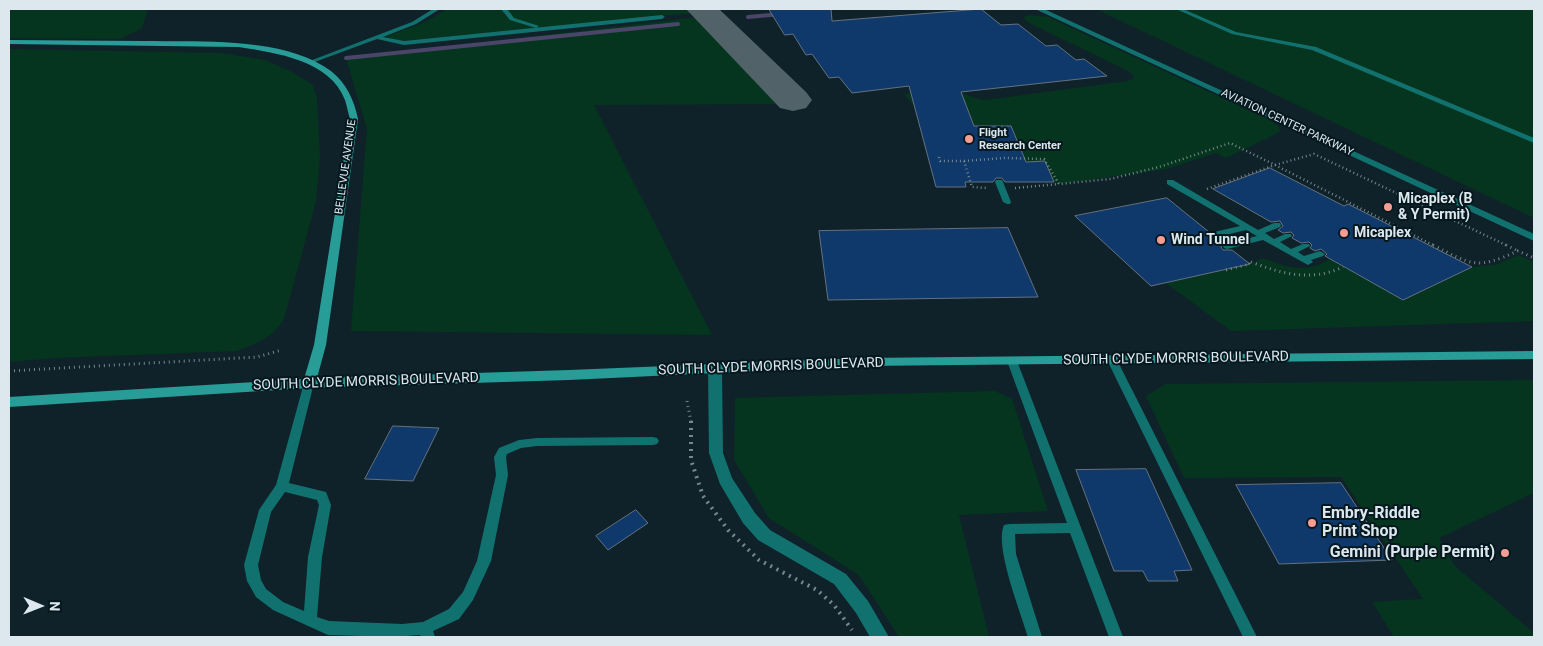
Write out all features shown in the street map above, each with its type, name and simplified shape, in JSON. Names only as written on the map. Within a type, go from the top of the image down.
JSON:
[{"type":"main road","name":"BELLEVUE AVENUE","points":[[9,42],[239,45],[277,50],[310,62],[337,79],[353,104],[354,119],[320,345],[309,383]]},
{"type":"main road","name":"SOUTH CLYDE MORRIS BOULEVARD","points":[[9,402],[309,383],[863,362],[1012,362],[1534,354]]},
{"type":"street","name":"AVIATION CENTER PARKWAY","points":[[1039,9],[1534,238]]},
{"type":"street","points":[[714,368],[716,453],[725,480],[749,518],[764,535],[812,560],[840,579],[862,608],[880,637]]},
{"type":"lane","points":[[310,62],[414,23],[437,9]]},
{"type":"lane","points":[[504,9],[512,19],[520,23],[532,26],[561,27]]},
{"type":"lane","points":[[1178,9],[1234,33],[1314,48],[1534,141]]},
{"type":"lane","points":[[375,37],[404,43],[662,17]]},
{"type":"lane","points":[[999,182],[1006,202]]},
{"type":"lane","points":[[1170,182],[1305,260],[1320,254]]},
{"type":"lane","points":[[1265,237],[1278,225]]},
{"type":"lane","points":[[1213,235],[1247,227]]},
{"type":"lane","points":[[1226,246],[1265,237],[1288,236]]},
{"type":"lane","points":[[1291,252],[1306,246]]},
{"type":"lane","points":[[1112,360],[1250,637]]},
{"type":"lane","points":[[1012,362],[1116,637]]},
{"type":"lane","points":[[309,383],[282,486],[265,510],[251,565],[254,581],[261,593],[278,606],[328,628],[426,632],[454,614],[468,596],[484,561],[502,475],[500,457],[503,450],[519,444],[537,442],[653,441]]},
{"type":"lane","points":[[282,486],[322,496],[325,505],[314,557],[310,620]]},
{"type":"lane","points":[[1035,637],[1009,554],[1009,529],[1075,528]]},
{"type":"path","points":[[1007,190],[1016,187],[1110,179],[1159,167],[1230,143],[1470,264],[1491,263],[1518,251]]},
{"type":"path","points":[[1192,195],[1275,165],[1314,154],[1534,258]]},
{"type":"path","points":[[939,158],[940,161],[1044,159],[1059,184]]},
{"type":"path","points":[[964,161],[972,187],[984,187],[993,191]]},
{"type":"path","points":[[1242,255],[1249,261],[1288,274],[1327,275],[1343,267]]},
{"type":"path","points":[[1226,270],[1250,264],[1249,261]]},
{"type":"path","points":[[9,371],[257,356],[282,350]]},
{"type":"green space","points":[[9,9],[148,9],[142,28],[120,39],[9,38]]},
{"type":"green space","points":[[447,9],[689,9],[693,13],[402,41],[383,38],[425,22]]},
{"type":"green space","points":[[1096,9],[1534,9],[1534,218]]},
{"type":"green space","points":[[1028,15],[1048,17],[1272,121],[1279,127],[1280,132],[1226,158],[1216,153],[1167,169],[1059,184],[1054,182],[1045,162],[1026,162],[1011,126],[974,126],[966,105],[913,105],[904,94],[944,89],[986,100],[1127,81],[1134,78],[1128,71],[1029,23],[1023,18]]},
{"type":"green space","points":[[699,17],[776,104],[594,105],[712,335],[351,331],[367,129],[346,58]]},
{"type":"green space","points":[[9,49],[222,53],[265,60],[292,72],[313,85],[317,98],[320,158],[316,201],[284,319],[275,331],[258,342],[237,351],[55,358],[9,362]]},
{"type":"green space","points":[[1518,255],[1534,262],[1534,321],[1231,331],[1166,283],[1250,264],[1263,258],[1297,268],[1313,267],[1330,259],[1403,300],[1472,267],[1495,265]]},
{"type":"green space","points":[[1534,380],[1534,493],[1439,538],[1455,566],[1534,633],[1534,637],[1394,637],[1372,602],[1423,599],[1341,477],[1184,478],[1146,396],[1166,384]]},
{"type":"green space","points":[[995,391],[1012,399],[1048,511],[959,515],[989,637],[899,637],[859,575],[769,518],[734,460],[735,398]]},
{"type":"building","points":[[769,9],[831,9],[832,21],[981,9],[1001,25],[1018,24],[1046,46],[1057,45],[1076,60],[1084,59],[1107,76],[961,92],[974,126],[1011,126],[1026,162],[1045,161],[1054,182],[1005,182],[1002,178],[996,178],[993,182],[965,182],[966,187],[936,187],[909,86],[852,93],[839,77],[829,78],[812,54],[806,55],[793,34],[785,35]]},
{"type":"building","name":"Micaplex","points":[[1270,168],[1344,206],[1348,204],[1472,267],[1403,300],[1325,256],[1327,254],[1321,249],[1315,251],[1310,248],[1312,245],[1309,242],[1301,243],[1292,238],[1294,235],[1291,232],[1283,233],[1278,230],[1283,226],[1280,221],[1271,222],[1213,189]]},
{"type":"building","name":"Wind Tunnel","points":[[1167,198],[1209,232],[1207,236],[1209,239],[1218,239],[1223,243],[1221,247],[1223,250],[1232,250],[1250,264],[1151,286],[1075,216]]},
{"type":"building","points":[[1008,228],[1038,297],[828,300],[819,231]]},
{"type":"building","points":[[393,426],[439,428],[413,481],[365,479]]},
{"type":"building","points":[[1146,469],[1192,570],[1174,571],[1178,581],[1148,581],[1143,571],[1114,571],[1076,470]]},
{"type":"building","name":"Embry-Riddle Print Shop","points":[[1341,483],[1392,560],[1279,564],[1236,485]]},
{"type":"building","points":[[636,510],[648,523],[608,550],[596,536]]},
{"type":"waterway","points":[[748,17],[781,14]]},
{"type":"waterway","points":[[346,58],[678,24]]},
{"type":"taxiway","points":[[701,9],[793,100]]},
{"type":"place","name":"Flight Research Center","points":[[969,139]]},
{"type":"place","name":"Micaplex (B & Y Permit)","points":[[1388,207]]},
{"type":"place","name":"Micaplex","points":[[1344,233]]},
{"type":"place","name":"Wind Tunnel","points":[[1161,240]]},
{"type":"place","name":"Embry-Riddle Print Shop","points":[[1312,523]]},
{"type":"place","name":"Gemini (Purple Permit)","points":[[1505,553]]}]
